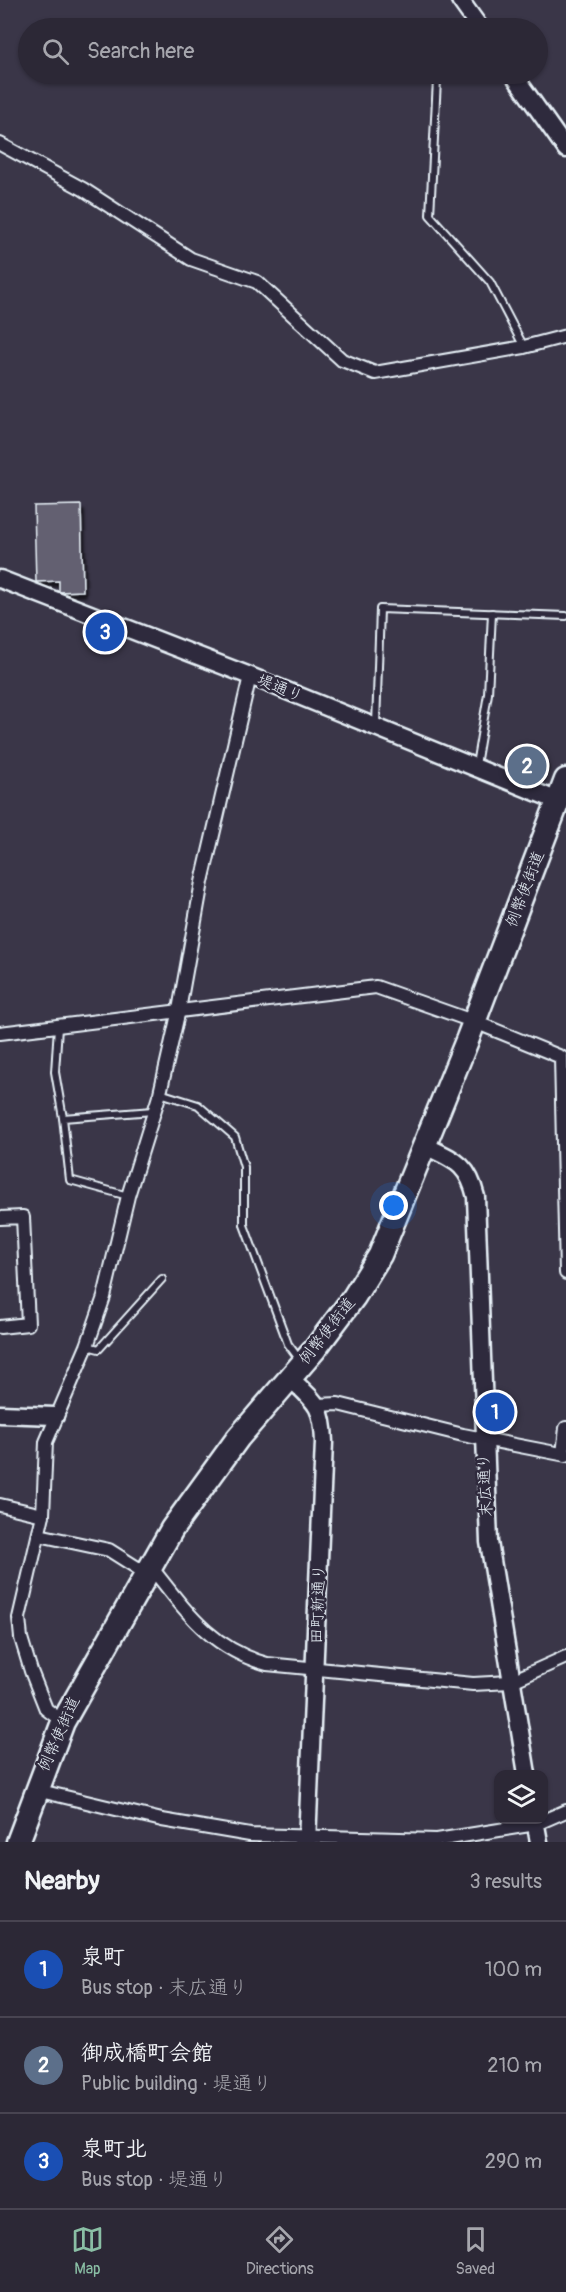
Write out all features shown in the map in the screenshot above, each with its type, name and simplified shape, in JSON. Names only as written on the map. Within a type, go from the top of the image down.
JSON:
[{"type":"highway","name":"例幣使街道","points":[[18,1842],[63,1722],[192,1497],[354,1297],[380,1255],[475,1022],[562,791]]},
{"type":"street","points":[[460,0],[473,18]]},
{"type":"street","points":[[520,84],[566,149]]},
{"type":"street","points":[[0,144],[83,189],[191,259],[257,282],[342,360],[375,373],[524,347],[566,336]]},
{"type":"street","name":"堤通り","points":[[0,579],[250,676],[476,768],[562,791]]},
{"type":"street","points":[[63,1722],[46,1709],[30,1671],[21,1638],[19,1618],[43,1515],[46,1442],[87,1346],[104,1298],[128,1196],[160,1093],[179,1010],[202,882],[250,676]]},
{"type":"street","points":[[0,1033],[376,987],[475,1022],[561,1057],[566,1273]]},
{"type":"street","name":"末広通り","points":[[425,1146],[463,1166],[472,1178],[476,1197],[483,1438],[489,1542],[510,1682],[526,1770]]},
{"type":"street","points":[[0,1218],[23,1217],[28,1324],[0,1327]]},
{"type":"street","points":[[296,1370],[318,1405],[338,1404],[463,1435],[565,1455],[566,1428]]},
{"type":"street","name":"田町新通り","points":[[307,1839],[324,1442],[324,1421],[318,1405]]},
{"type":"street","points":[[0,1414],[56,1416]]},
{"type":"street","points":[[0,1505],[43,1515]]},
{"type":"street","points":[[39,1535],[109,1550],[149,1570],[209,1637],[267,1664],[473,1684],[510,1682],[566,1658]]},
{"type":"street","points":[[36,1790],[173,1822],[250,1835],[307,1839],[437,1840],[524,1824]]},
{"type":"street","points":[[548,1817],[566,1811]]},
{"type":"street","points":[[535,1824],[539,1842]]},
{"type":"lane","points":[[437,84],[430,215],[490,282],[524,347]]},
{"type":"lane","points":[[376,728],[380,609],[566,616]]},
{"type":"lane","points":[[476,768],[488,694],[492,613]]},
{"type":"lane","points":[[58,1026],[56,1072],[69,1180],[128,1196]]},
{"type":"lane","points":[[160,1093],[198,1104],[235,1137],[244,1167],[244,1225],[296,1370]]},
{"type":"lane","points":[[63,1118],[153,1111]]},
{"type":"lane","points":[[87,1346],[99,1349],[162,1279]]},
{"type":"building","points":[[81,505],[83,591],[59,592],[59,581],[36,582],[34,506]]},
{"type":"building","points":[[515,751],[546,762],[540,776],[531,779],[508,769]]},
{"type":"place","name":"泉町北","points":[[105,632]]},
{"type":"place","name":"御成橋町会館","points":[[527,766]]},
{"type":"place","name":"泉町","points":[[495,1412]]}]
